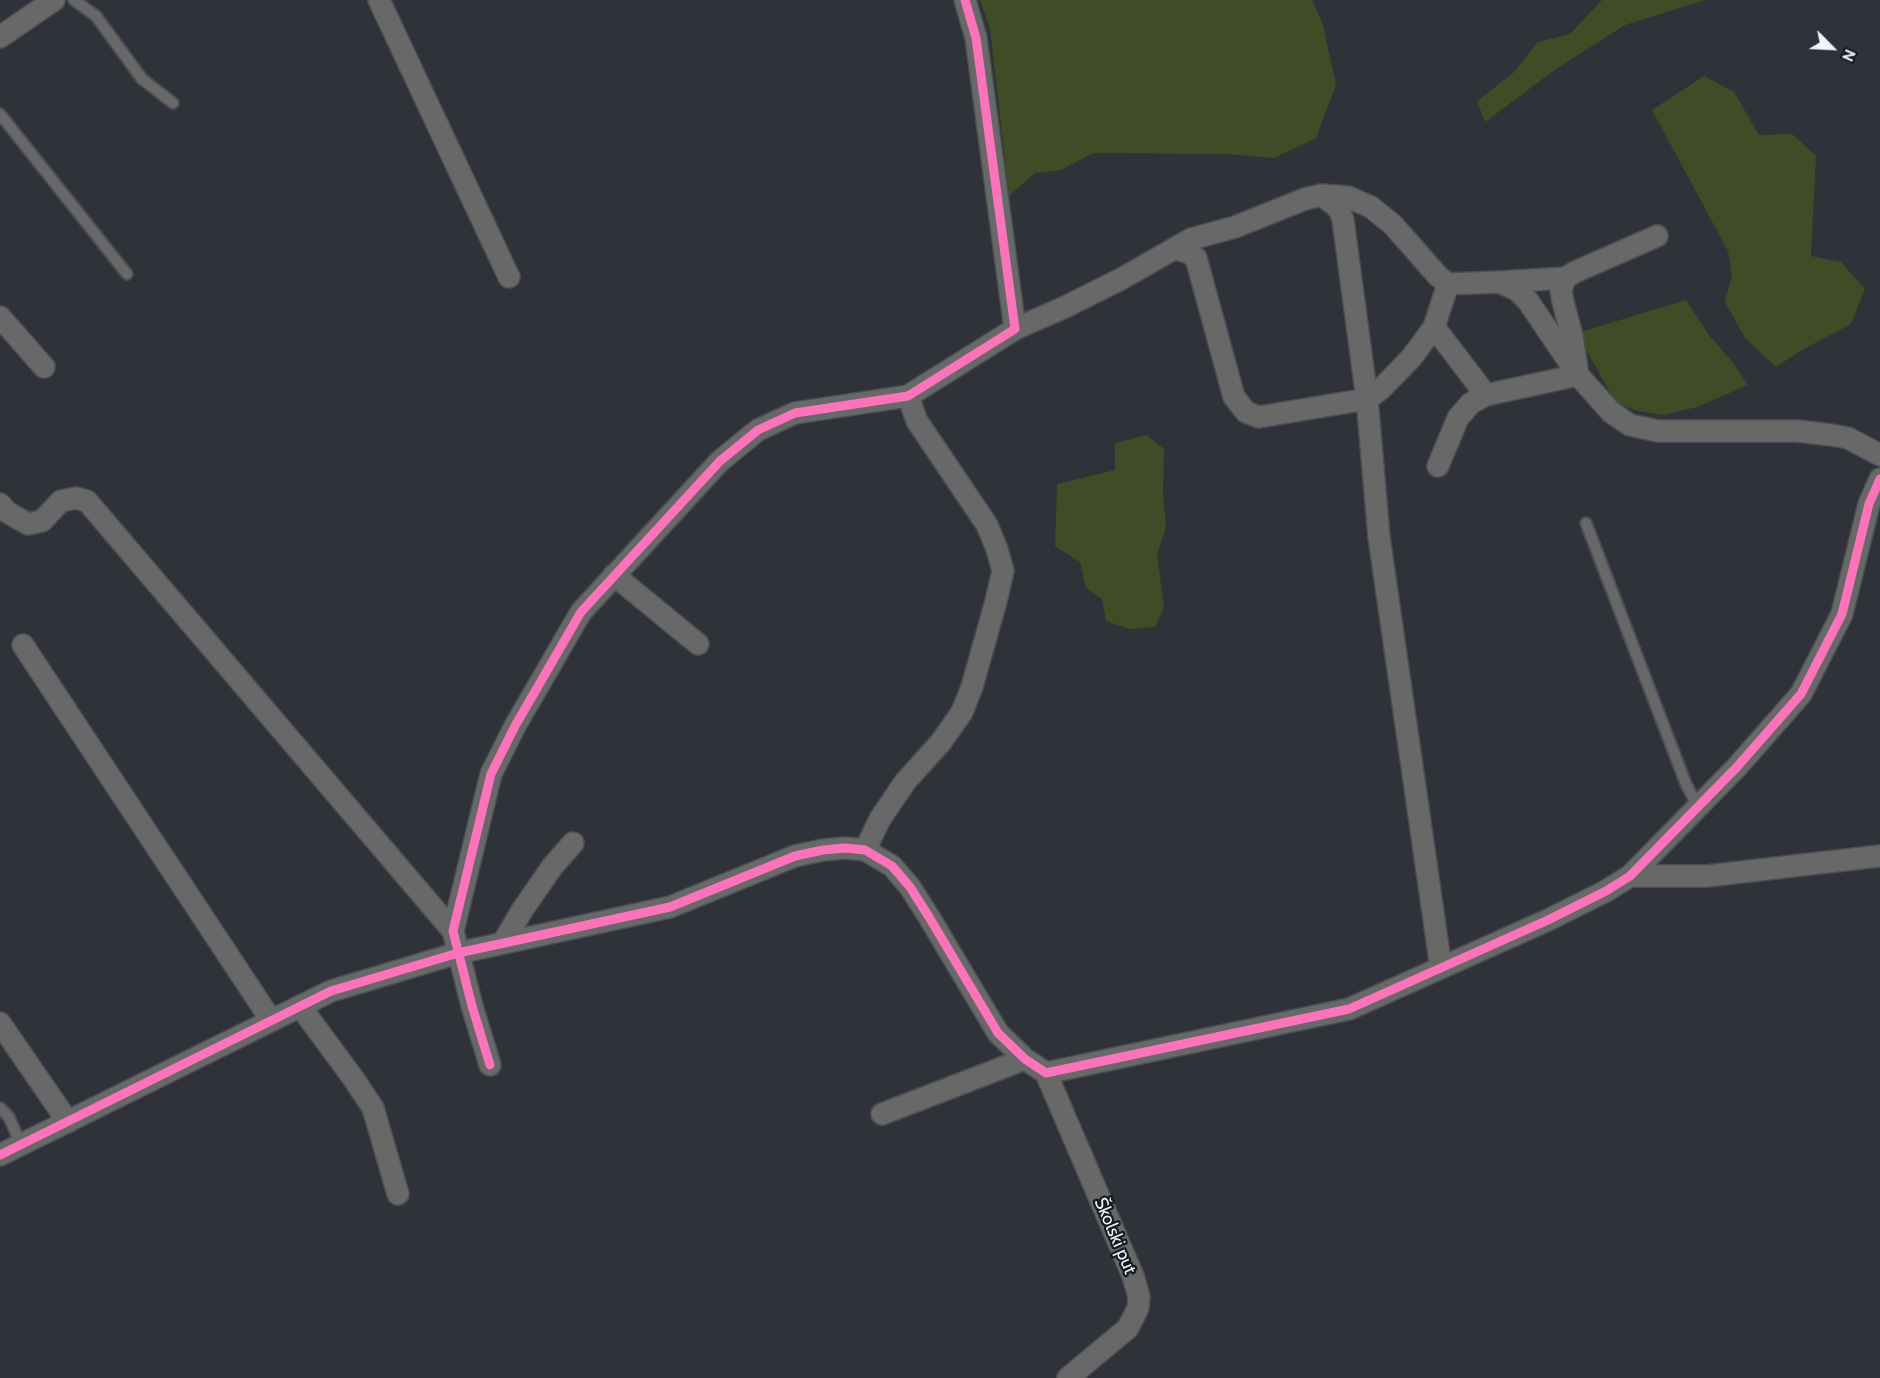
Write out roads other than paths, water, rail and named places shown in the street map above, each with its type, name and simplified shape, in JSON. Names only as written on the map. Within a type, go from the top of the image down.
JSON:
[{"type":"street","points":[[0,37],[54,0]]},
{"type":"street","points":[[379,0],[510,277]]},
{"type":"street","points":[[965,0],[976,38],[1015,328]]},
{"type":"street","points":[[1321,195],[1335,205],[1343,220],[1367,399],[1379,537],[1441,968]]},
{"type":"street","points":[[490,1065],[453,931],[491,774],[514,726],[581,612],[720,461],[758,430],[795,413],[908,396],[1015,328],[1112,283],[1191,239],[1235,227],[1305,199],[1321,195],[1348,197],[1371,207],[1393,225],[1438,276],[1448,284],[1565,278],[1657,236]]},
{"type":"street","points":[[1175,248],[1196,258],[1234,397],[1246,412],[1259,417],[1367,399],[1381,389],[1412,357],[1434,327],[1448,284]]},
{"type":"street","points":[[1565,278],[1561,290],[1578,375]]},
{"type":"street","points":[[1499,282],[1517,291],[1528,301],[1578,375],[1611,412],[1630,425],[1659,431],[1797,432],[1831,435],[1848,438],[1880,455]]},
{"type":"street","points":[[0,317],[44,367]]},
{"type":"street","points":[[1434,327],[1486,395]]},
{"type":"street","points":[[1438,466],[1458,418],[1471,403],[1486,395],[1578,375]]},
{"type":"street","points":[[865,850],[880,819],[905,782],[941,742],[962,712],[972,687],[1003,571],[987,525],[917,421],[908,396]]},
{"type":"street","points":[[0,1155],[331,991],[504,941],[670,907],[795,856],[823,850],[845,848],[865,850],[892,866],[929,917],[998,1032],[1025,1059],[1046,1073],[1348,1009],[1548,920],[1606,891],[1630,876],[1736,768],[1801,694],[1842,614],[1869,504],[1880,479]]},
{"type":"street","points":[[0,504],[7,512],[28,524],[42,521],[61,501],[76,498],[87,501],[453,931]]},
{"type":"street","points":[[614,575],[698,644]]},
{"type":"street","points":[[22,645],[272,1020]]},
{"type":"street","points":[[504,941],[552,867],[573,843]]},
{"type":"street","points":[[1630,876],[1707,876],[1880,856]]},
{"type":"street","points":[[300,1006],[372,1108],[398,1194]]},
{"type":"street","points":[[0,1023],[68,1122]]},
{"type":"street","points":[[882,1113],[1025,1059]]},
{"type":"street","name":"Školski put","points":[[1046,1073],[1139,1297],[1138,1308],[1128,1328],[1068,1378]]},
{"type":"lane","points":[[74,0],[96,16],[142,80],[173,103]]},
{"type":"lane","points":[[0,114],[127,274]]},
{"type":"lane","points":[[1586,523],[1686,784],[1698,807]]},
{"type":"lane","points":[[0,1108],[9,1117],[21,1145]]}]
